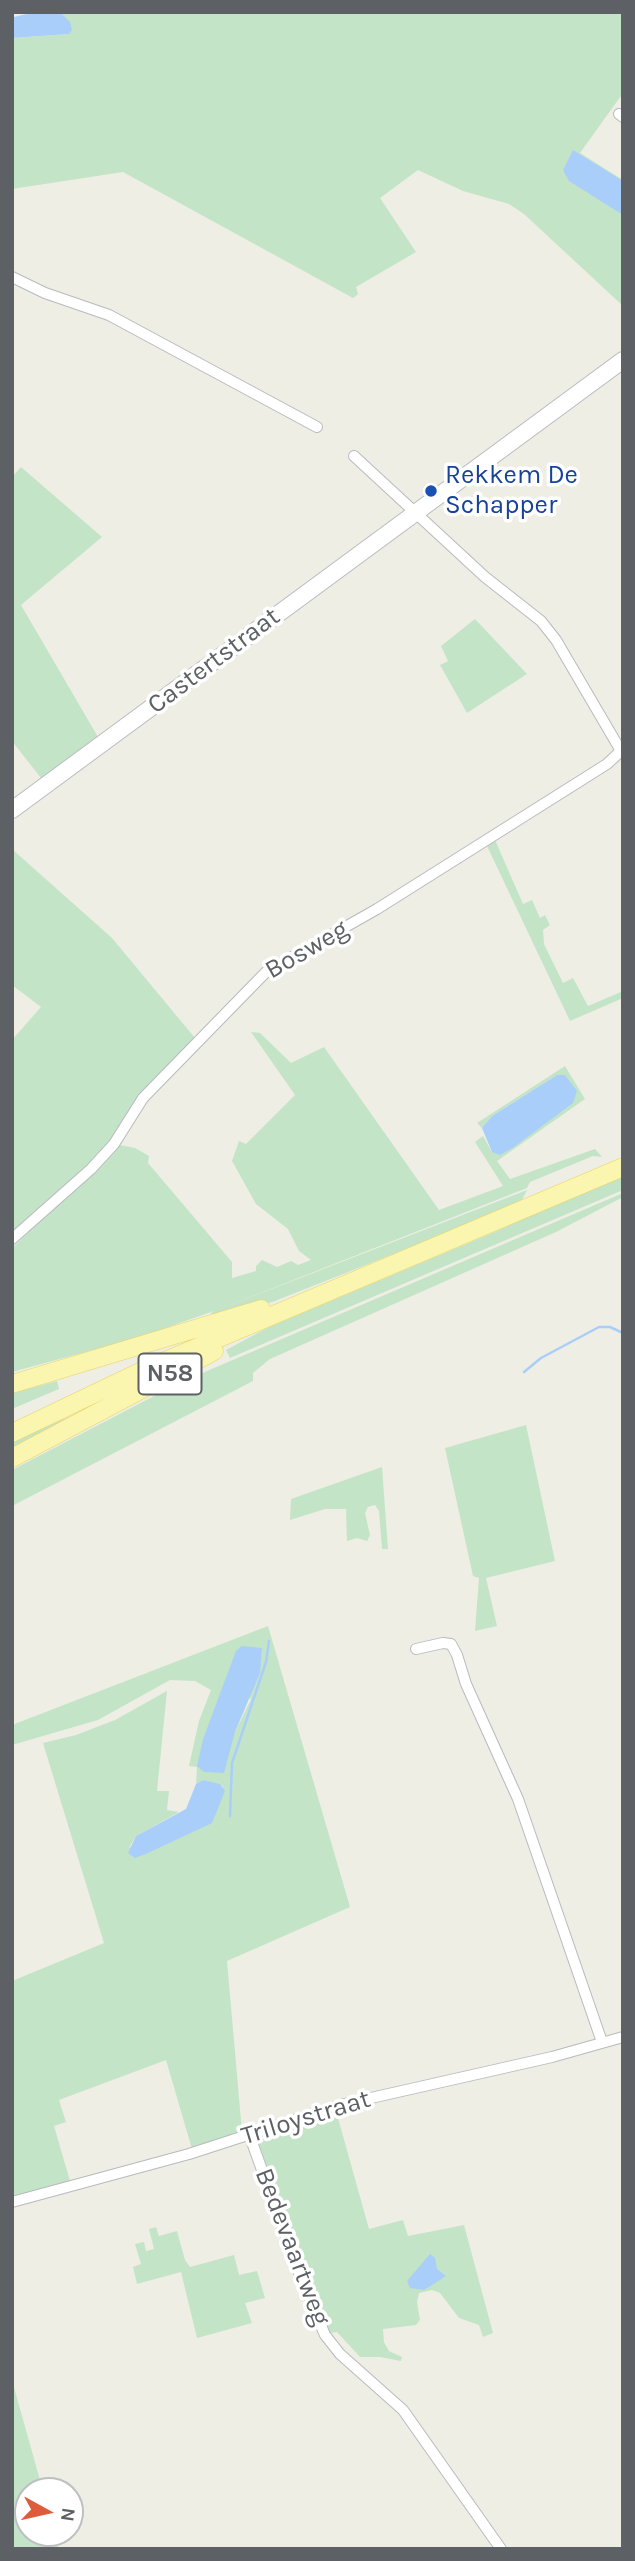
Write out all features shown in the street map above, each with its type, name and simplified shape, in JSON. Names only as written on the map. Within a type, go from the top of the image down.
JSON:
[{"type":"main road","name":"Castertstraat","points":[[12,810],[623,360]]},
{"type":"main road","name":"N58","points":[[12,1422],[146,1369],[623,1167]]},
{"type":"main road","name":"N58","points":[[12,1384],[293,1297],[328,1292]]},
{"type":"main road","name":"N58","points":[[12,1458],[223,1346],[306,1309],[328,1292]]},
{"type":"main road","name":"N58","points":[[12,1433],[146,1369]]},
{"type":"street","points":[[12,277],[45,293],[108,315],[317,427]]},
{"type":"street","points":[[354,456],[485,577],[541,621],[556,640],[622,750]]},
{"type":"street","name":"Bosweg","points":[[12,1239],[98,1161],[144,1098],[266,972],[377,909],[607,764],[622,750]]},
{"type":"street","points":[[416,1649],[443,1643],[451,1644],[457,1655],[466,1684],[518,1800],[602,2042]]},
{"type":"street","name":"Triloystraat","points":[[12,2202],[340,2105],[552,2057],[623,2037]]},
{"type":"street","name":"Bedevaartweg","points":[[249,2134],[301,2278],[325,2334],[340,2354],[403,2410],[501,2549]]},
{"type":"green space","points":[[60,12],[623,12],[623,93],[580,153],[623,180],[623,306],[524,214],[509,204],[463,191],[418,170],[380,198],[416,252],[356,287],[358,294],[353,298],[123,172],[12,189],[12,38],[69,34]]},
{"type":"green space","points":[[21,467],[102,537],[21,605],[98,737],[41,778],[12,741],[12,477]]},
{"type":"green space","points":[[475,619],[527,674],[467,713],[440,665],[448,661],[441,646]]},
{"type":"green space","points":[[495,840],[523,904],[532,900],[540,918],[545,915],[550,925],[543,930],[544,944],[563,983],[573,978],[588,1006],[623,991],[623,998],[570,1021],[487,846]]},
{"type":"green space","points":[[12,849],[112,938],[195,1038],[140,1096],[105,1149],[12,1232],[12,1040],[41,1007],[12,985]]},
{"type":"green space","points":[[251,1032],[260,1033],[291,1063],[324,1047],[439,1210],[503,1186],[475,1142],[483,1136],[492,1152],[557,1075],[492,1116],[482,1128],[477,1123],[565,1066],[585,1099],[497,1161],[510,1179],[595,1149],[602,1157],[593,1156],[530,1182],[527,1188],[215,1311],[527,1190],[521,1202],[502,1211],[275,1301],[213,1321],[211,1313],[214,1311],[137,1338],[12,1372],[12,1248],[120,1145],[135,1148],[149,1156],[148,1163],[232,1262],[232,1278],[256,1271],[256,1266],[262,1260],[277,1267],[291,1261],[298,1265],[311,1260],[299,1251],[288,1229],[256,1204],[232,1161],[239,1141],[246,1144],[295,1095]]},
{"type":"green space","points":[[623,1173],[623,1190],[230,1358],[226,1350],[269,1327],[497,1231]]},
{"type":"green space","points":[[623,1193],[623,1197],[556,1232],[270,1359],[253,1373],[253,1381],[12,1506],[12,1470],[179,1383]]},
{"type":"green space","points":[[57,1381],[59,1389],[12,1409],[12,1393]]},
{"type":"green space","points":[[88,1409],[12,1448],[12,1441]]},
{"type":"green space","points":[[526,1425],[555,1561],[486,1578],[497,1626],[475,1631],[479,1578],[473,1576],[445,1448]]},
{"type":"green space","points":[[382,1467],[388,1549],[382,1549],[379,1511],[375,1505],[368,1507],[365,1513],[370,1535],[367,1541],[357,1538],[347,1541],[346,1509],[325,1509],[290,1520],[291,1499]]},
{"type":"green space","points":[[268,1626],[350,1907],[227,1961],[242,2132],[192,2149],[166,2060],[59,2100],[66,2122],[54,2126],[70,2181],[12,2197],[12,1981],[104,1943],[43,1743],[76,1735],[115,1720],[167,1691],[157,1791],[169,1791],[167,1810],[179,1812],[136,1836],[129,1848],[223,1786],[203,1780],[196,1784],[197,1767],[189,1766],[199,1721],[211,1690],[195,1681],[170,1680],[98,1720],[12,1745],[12,1725]],"holes":[[[224,1687],[251,1699],[235,1732],[203,1739]]]},
{"type":"green space","points":[[336,2111],[369,2229],[403,2220],[408,2236],[464,2225],[493,2333],[483,2337],[479,2325],[459,2318],[440,2293],[432,2290],[419,2293],[417,2302],[420,2320],[416,2325],[383,2329],[384,2342],[389,2351],[402,2357],[401,2361],[360,2357],[337,2332],[330,2333],[311,2292],[256,2136]]},
{"type":"green space","points":[[156,2227],[159,2236],[177,2231],[185,2260],[190,2267],[234,2255],[239,2275],[257,2271],[265,2298],[245,2303],[252,2323],[197,2338],[181,2272],[137,2284],[133,2267],[141,2264],[135,2244],[144,2242],[146,2251],[154,2249],[149,2229]]},
{"type":"green space","points":[[12,2380],[39,2477],[14,2477],[14,2547],[59,2549],[12,2549]]},
{"type":"water","points":[[35,12],[60,12],[70,22],[72,30],[69,34],[12,38],[14,17]]},
{"type":"water","points":[[573,150],[623,181],[623,215],[569,181],[563,170]]},
{"type":"water","points":[[557,1075],[565,1075],[577,1091],[573,1103],[514,1147],[500,1155],[492,1152],[482,1128],[492,1116]]},
{"type":"water","points":[[242,1646],[262,1648],[260,1673],[235,1732],[224,1773],[204,1772],[197,1766],[203,1739],[236,1651]]},
{"type":"water","points":[[203,1780],[220,1784],[225,1791],[212,1823],[135,1858],[128,1853],[136,1836],[186,1809],[196,1784]]},
{"type":"water","points":[[430,2254],[435,2258],[437,2269],[446,2276],[424,2290],[410,2288],[407,2281]]},
{"type":"waterway","points":[[524,1372],[541,1358],[599,1327],[610,1327],[623,1333]]},
{"type":"waterway","points":[[230,1816],[232,1763],[266,1662],[269,1641]]},
{"type":"place","name":"Rekkem De Schapper","points":[[431,491]]}]
